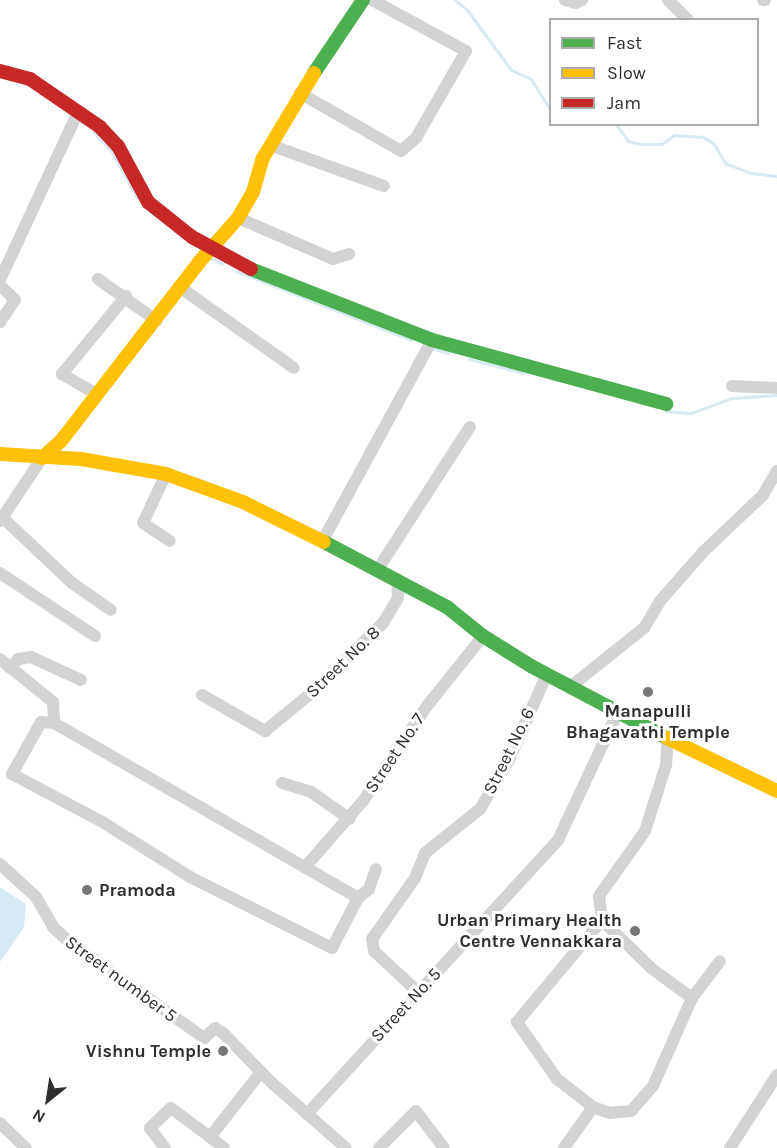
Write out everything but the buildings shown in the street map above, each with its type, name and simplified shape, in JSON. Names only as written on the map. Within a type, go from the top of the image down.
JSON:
[{"type":"street","points":[[111,610],[72,583],[1,519],[42,458],[98,395],[157,321],[200,261],[238,218],[254,192],[270,145],[300,93],[363,0]]},
{"type":"street","points":[[300,93],[401,151],[416,138],[466,51],[372,0]]},
{"type":"street","points":[[565,0],[576,3],[582,0]]},
{"type":"street","points":[[668,0],[686,18]]},
{"type":"street","points":[[0,71],[30,79],[78,112],[118,146],[148,202],[192,237],[265,276],[432,340],[666,404]]},
{"type":"street","points":[[0,322],[15,300],[0,283],[78,112]]},
{"type":"street","points":[[270,145],[384,186]]},
{"type":"street","points":[[238,218],[333,259],[349,254]]},
{"type":"street","points":[[98,279],[126,296],[157,321]]},
{"type":"street","points":[[181,288],[294,369]]},
{"type":"street","points":[[98,395],[62,374],[126,296]]},
{"type":"street","points":[[323,540],[432,340]]},
{"type":"street","points":[[732,386],[777,388]]},
{"type":"street","points":[[378,569],[470,427]]},
{"type":"street","points":[[0,454],[81,459],[166,474],[195,482],[323,540],[398,579],[447,607],[483,636],[617,714],[777,791]]},
{"type":"street","points":[[570,687],[644,628],[660,601],[703,552],[763,495],[777,471]]},
{"type":"street","points":[[166,474],[143,523],[171,541]]},
{"type":"street","points":[[0,573],[95,636]]},
{"type":"street","name":"Street No. 8","points":[[202,695],[265,731],[310,694],[383,623],[398,598],[398,579]]},
{"type":"street","name":"Street No. 7","points":[[305,867],[350,819],[427,706],[483,636]]},
{"type":"street","points":[[10,668],[18,659],[31,657],[81,680]]},
{"type":"street","points":[[0,659],[53,702],[54,723]]},
{"type":"street","name":"Street No. 6","points":[[418,992],[374,951],[376,933],[415,878],[425,853],[480,809],[509,760],[547,674]]},
{"type":"street","name":"Street No. 5","points":[[307,1114],[558,840],[617,714]]},
{"type":"street","points":[[12,774],[41,722],[54,723],[358,898]]},
{"type":"street","points":[[668,737],[666,765],[645,831],[599,896],[602,920],[651,968],[692,998]]},
{"type":"street","points":[[0,768],[104,823],[190,877],[332,948],[358,898],[369,889],[376,869]]},
{"type":"street","points":[[282,783],[311,792],[350,819]]},
{"type":"street","name":"Street number 5","points":[[0,864],[36,897],[45,913],[69,942],[204,1038],[215,1028],[234,1041],[261,1072]]},
{"type":"street","points":[[602,920],[517,1022],[557,1079],[593,1107],[610,1113],[631,1111],[653,1086],[692,998],[720,961]]},
{"type":"street","points":[[210,1137],[261,1072],[346,1148]]},
{"type":"street","points":[[730,1148],[777,1075]]},
{"type":"street","points":[[564,1148],[593,1107]]},
{"type":"street","points":[[165,1148],[150,1128],[171,1108],[224,1148]]},
{"type":"street","points":[[379,1148],[416,1111],[444,1148]]},
{"type":"street","points":[[0,1123],[21,1146]]},
{"type":"shaded area","points":[[0,887],[26,904],[24,927],[0,962]]},
{"type":"waterway","points":[[455,0],[468,11],[511,70],[531,79],[549,108]]},
{"type":"waterway","points":[[617,126],[628,141],[640,144],[662,144],[674,135],[703,137],[714,144],[725,163],[751,173],[777,176]]},
{"type":"waterway","points":[[93,132],[112,152],[137,198]]},
{"type":"waterway","points":[[210,257],[222,264]]},
{"type":"waterway","points":[[236,271],[411,340]]},
{"type":"waterway","points":[[431,348],[448,353]]},
{"type":"waterway","points":[[469,359],[523,373]]},
{"type":"waterway","points":[[666,411],[691,413],[732,398],[777,395]]},
{"type":"traffic: fast","points":[[314,73],[363,0]]},
{"type":"traffic: fast","points":[[251,269],[432,340],[666,404]]},
{"type":"traffic: fast","points":[[324,542],[447,607],[483,636],[531,666],[667,738]]},
{"type":"traffic: slow","points":[[42,458],[61,441],[200,261],[238,218],[253,192],[263,158],[314,73]]},
{"type":"traffic: slow","points":[[0,454],[81,459],[166,474],[243,502],[324,542]]},
{"type":"traffic: slow","points":[[667,738],[777,791]]},
{"type":"traffic: jam","points":[[0,71],[30,79],[100,127],[118,146],[148,202],[192,237],[251,269]]},
{"type":"place","name":"Manapulli Bhagavathi Temple","points":[[648,692]]},
{"type":"place","name":"Pramoda","points":[[87,890]]},
{"type":"place","name":"Urban Primary Health Centre Vennakkara","points":[[635,931]]},
{"type":"place","name":"Vishnu Temple","points":[[223,1051]]}]
